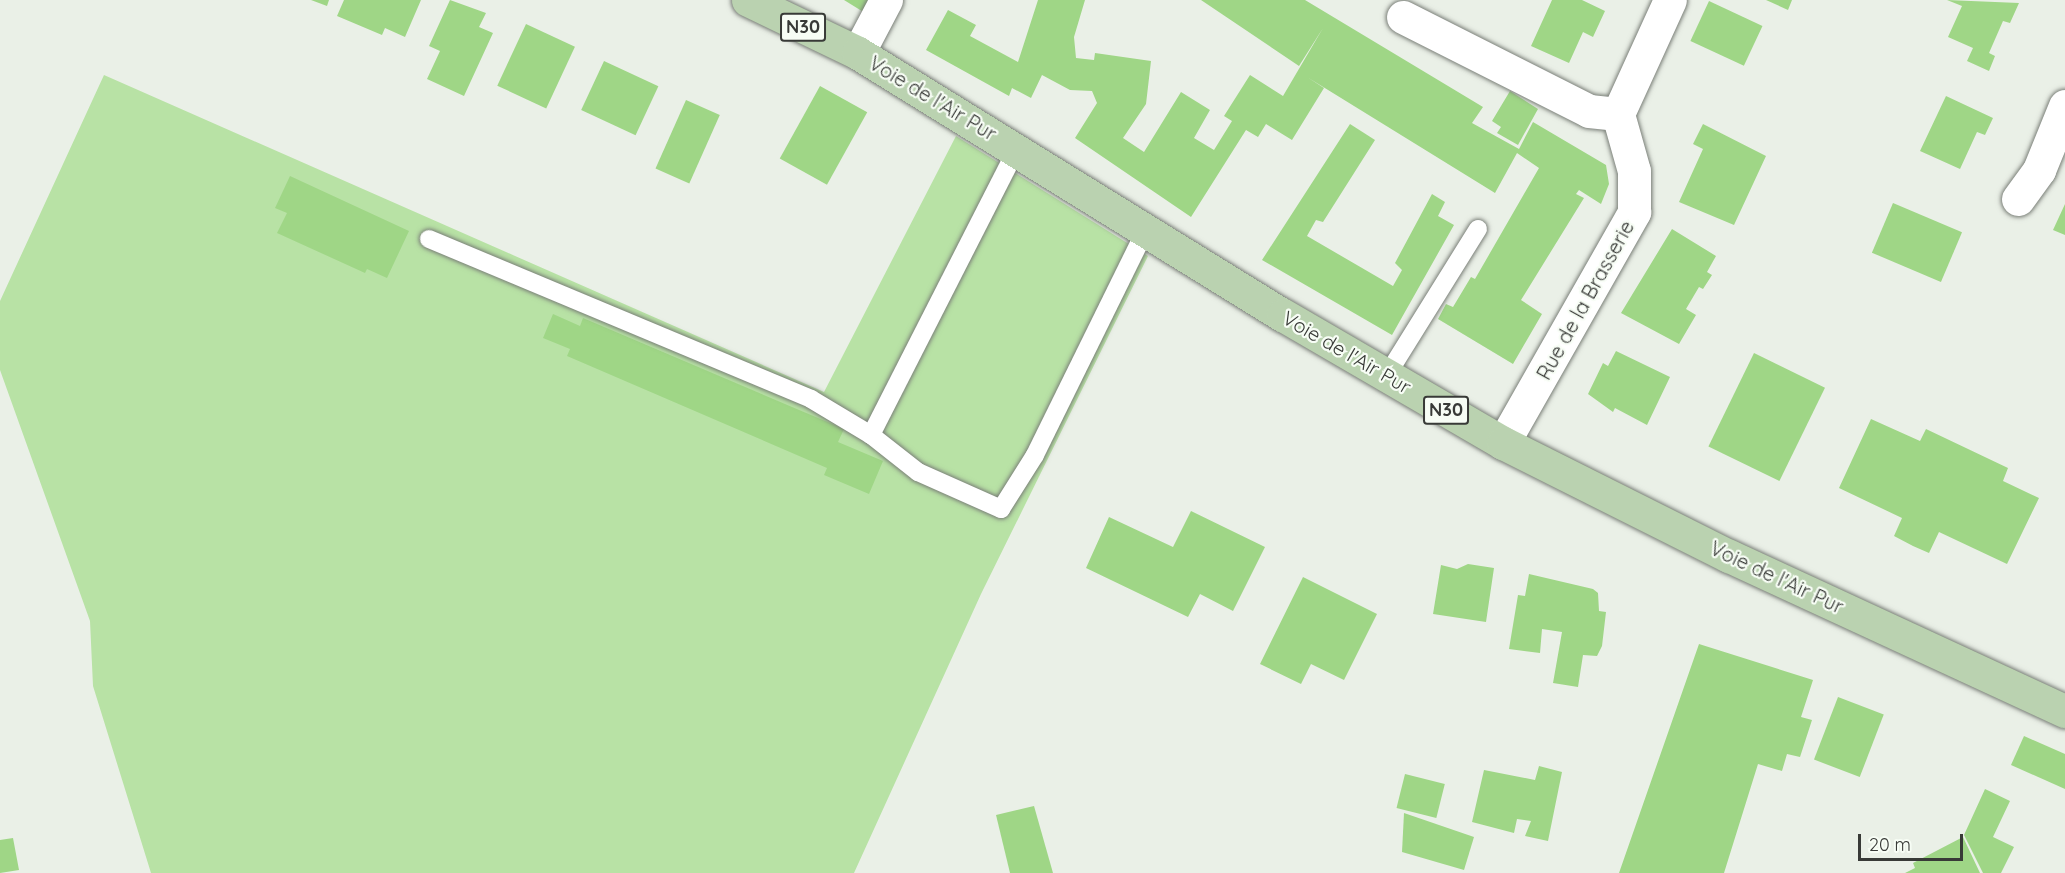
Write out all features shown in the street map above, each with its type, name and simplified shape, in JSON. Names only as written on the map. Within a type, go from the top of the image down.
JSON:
[{"type":"main road","name":"Voie de l'Air Pur","points":[[748,0],[858,53],[1387,375],[1503,442],[1729,556],[2065,711]]},
{"type":"street","points":[[858,53],[886,0]]},
{"type":"street","points":[[1403,17],[1588,111],[1618,114],[1670,0]]},
{"type":"street","points":[[2019,199],[2038,170],[2064,113]]},
{"type":"street","name":"Rue de la Brasserie","points":[[1503,442],[1634,212],[1634,171],[1618,114]]},
{"type":"lane","points":[[871,435],[1017,149]]},
{"type":"lane","points":[[429,238],[811,399],[871,435],[918,472],[1001,509],[1035,455],[1146,229]]},
{"type":"lane","points":[[1387,375],[1478,229]]},
{"type":"green space","points":[[104,75],[824,392],[956,136],[1148,256],[981,594],[854,873],[151,873],[93,686],[90,621],[0,370],[0,301]]},
{"type":"building","points":[[311,0],[329,0],[327,6]]},
{"type":"building","points":[[344,0],[421,0],[405,37],[385,28],[382,35],[337,16]]},
{"type":"building","points":[[450,0],[486,13],[479,27],[493,33],[464,96],[427,79],[440,51],[429,46]]},
{"type":"building","points":[[844,0],[873,0],[865,13]]},
{"type":"building","points":[[1038,0],[1085,0],[1074,37],[1076,58],[1094,60],[1095,53],[1151,61],[1146,104],[1123,138],[1144,152],[1181,92],[1210,110],[1194,138],[1214,150],[1232,121],[1224,116],[1250,75],[1283,96],[1323,28],[1299,66],[1201,0],[1305,0],[1483,107],[1472,123],[1519,149],[1533,122],[1606,165],[1609,184],[1601,204],[1579,190],[1576,194],[1584,198],[1521,300],[1542,314],[1513,364],[1438,319],[1446,304],[1453,307],[1471,277],[1475,279],[1539,168],[1517,153],[1495,193],[1307,77],[1324,88],[1292,140],[1266,124],[1258,137],[1246,130],[1191,217],[1075,138],[1097,103],[1092,91],[1070,90],[1042,75],[1031,98],[1012,88],[1009,96],[926,50],[948,10],[976,25],[970,36],[1018,62]]},
{"type":"building","points":[[1552,0],[1582,0],[1605,11],[1593,37],[1583,32],[1569,63],[1531,46]]},
{"type":"building","points":[[1766,0],[1792,0],[1788,10]]},
{"type":"building","points":[[1947,0],[2019,3],[2010,23],[2003,21],[1989,53],[1995,56],[1989,71],[1967,61],[1973,48],[1948,37],[1962,6]]},
{"type":"building","points":[[1709,1],[1762,26],[1744,66],[1690,41]]},
{"type":"building","points":[[526,24],[575,47],[546,108],[497,86]]},
{"type":"building","points":[[604,61],[658,86],[636,135],[581,110]]},
{"type":"building","points":[[820,86],[867,112],[827,185],[780,159]]},
{"type":"building","points":[[1510,91],[1538,109],[1518,145],[1497,133],[1501,127],[1492,121]]},
{"type":"building","points":[[1946,96],[1993,118],[1985,135],[1977,132],[1960,169],[1920,151]]},
{"type":"building","points":[[686,100],[720,115],[689,184],[655,169]]},
{"type":"building","points":[[1350,124],[1375,140],[1323,222],[1316,220],[1307,236],[1393,286],[1402,270],[1395,263],[1432,194],[1445,202],[1438,216],[1454,225],[1392,335],[1262,260]]},
{"type":"building","points":[[1703,124],[1766,156],[1734,225],[1679,202],[1703,149],[1693,144]]},
{"type":"building","points":[[290,176],[409,231],[387,278],[367,269],[365,273],[277,233],[287,213],[275,208]]},
{"type":"building","points":[[1893,203],[1962,232],[1941,282],[1872,253]]},
{"type":"building","points":[[2065,204],[2065,235],[2053,230]]},
{"type":"building","points":[[1672,229],[1716,256],[1707,272],[1712,275],[1703,289],[1699,287],[1686,309],[1696,315],[1679,344],[1621,313]]},
{"type":"building","points":[[553,314],[580,326],[583,318],[844,429],[838,442],[883,461],[869,494],[824,475],[827,468],[567,356],[570,349],[543,338]]},
{"type":"building","points":[[1616,351],[1670,377],[1647,425],[1615,408],[1613,412],[1588,394],[1603,363],[1608,366]]},
{"type":"building","points":[[1754,353],[1825,388],[1779,481],[1708,446]]},
{"type":"building","points":[[1871,419],[1920,441],[1926,429],[2008,468],[2003,481],[2039,498],[2007,564],[1939,532],[1929,553],[1913,546],[1894,536],[1902,518],[1839,488]]},
{"type":"building","points":[[1191,511],[1265,547],[1233,611],[1200,594],[1188,617],[1086,568],[1109,517],[1173,547]]},
{"type":"building","points":[[1468,564],[1494,568],[1486,622],[1433,614],[1441,565],[1457,569]]},
{"type":"building","points":[[1529,574],[1593,589],[1598,593],[1599,611],[1606,612],[1602,646],[1597,656],[1583,655],[1578,687],[1553,683],[1562,632],[1542,629],[1540,653],[1509,649],[1518,595],[1525,596]]},
{"type":"building","points":[[1303,577],[1377,614],[1344,680],[1311,664],[1301,684],[1260,664]]},
{"type":"building","points":[[1699,644],[1813,680],[1801,717],[1812,720],[1800,757],[1787,754],[1782,771],[1758,764],[1724,873],[1619,873]]},
{"type":"building","points":[[1838,697],[1884,715],[1860,777],[1814,760]]},
{"type":"building","points":[[2024,736],[2065,754],[2065,789],[2011,765]]},
{"type":"building","points":[[1539,766],[1562,772],[1548,841],[1525,836],[1531,821],[1517,819],[1514,833],[1472,822],[1484,770],[1535,780]]},
{"type":"building","points":[[1405,774],[1445,784],[1436,818],[1397,808]]},
{"type":"building","points":[[1985,789],[2010,801],[1993,837],[2014,847],[2001,873],[1983,873],[1964,835]]},
{"type":"building","points":[[1034,806],[1053,873],[1010,873],[996,815]]},
{"type":"building","points":[[1404,813],[1474,837],[1464,870],[1402,852]]},
{"type":"building","points":[[1963,837],[1980,873],[1905,873],[1915,868],[1913,863]]},
{"type":"building","points":[[13,838],[19,870],[0,873],[0,840]]}]
